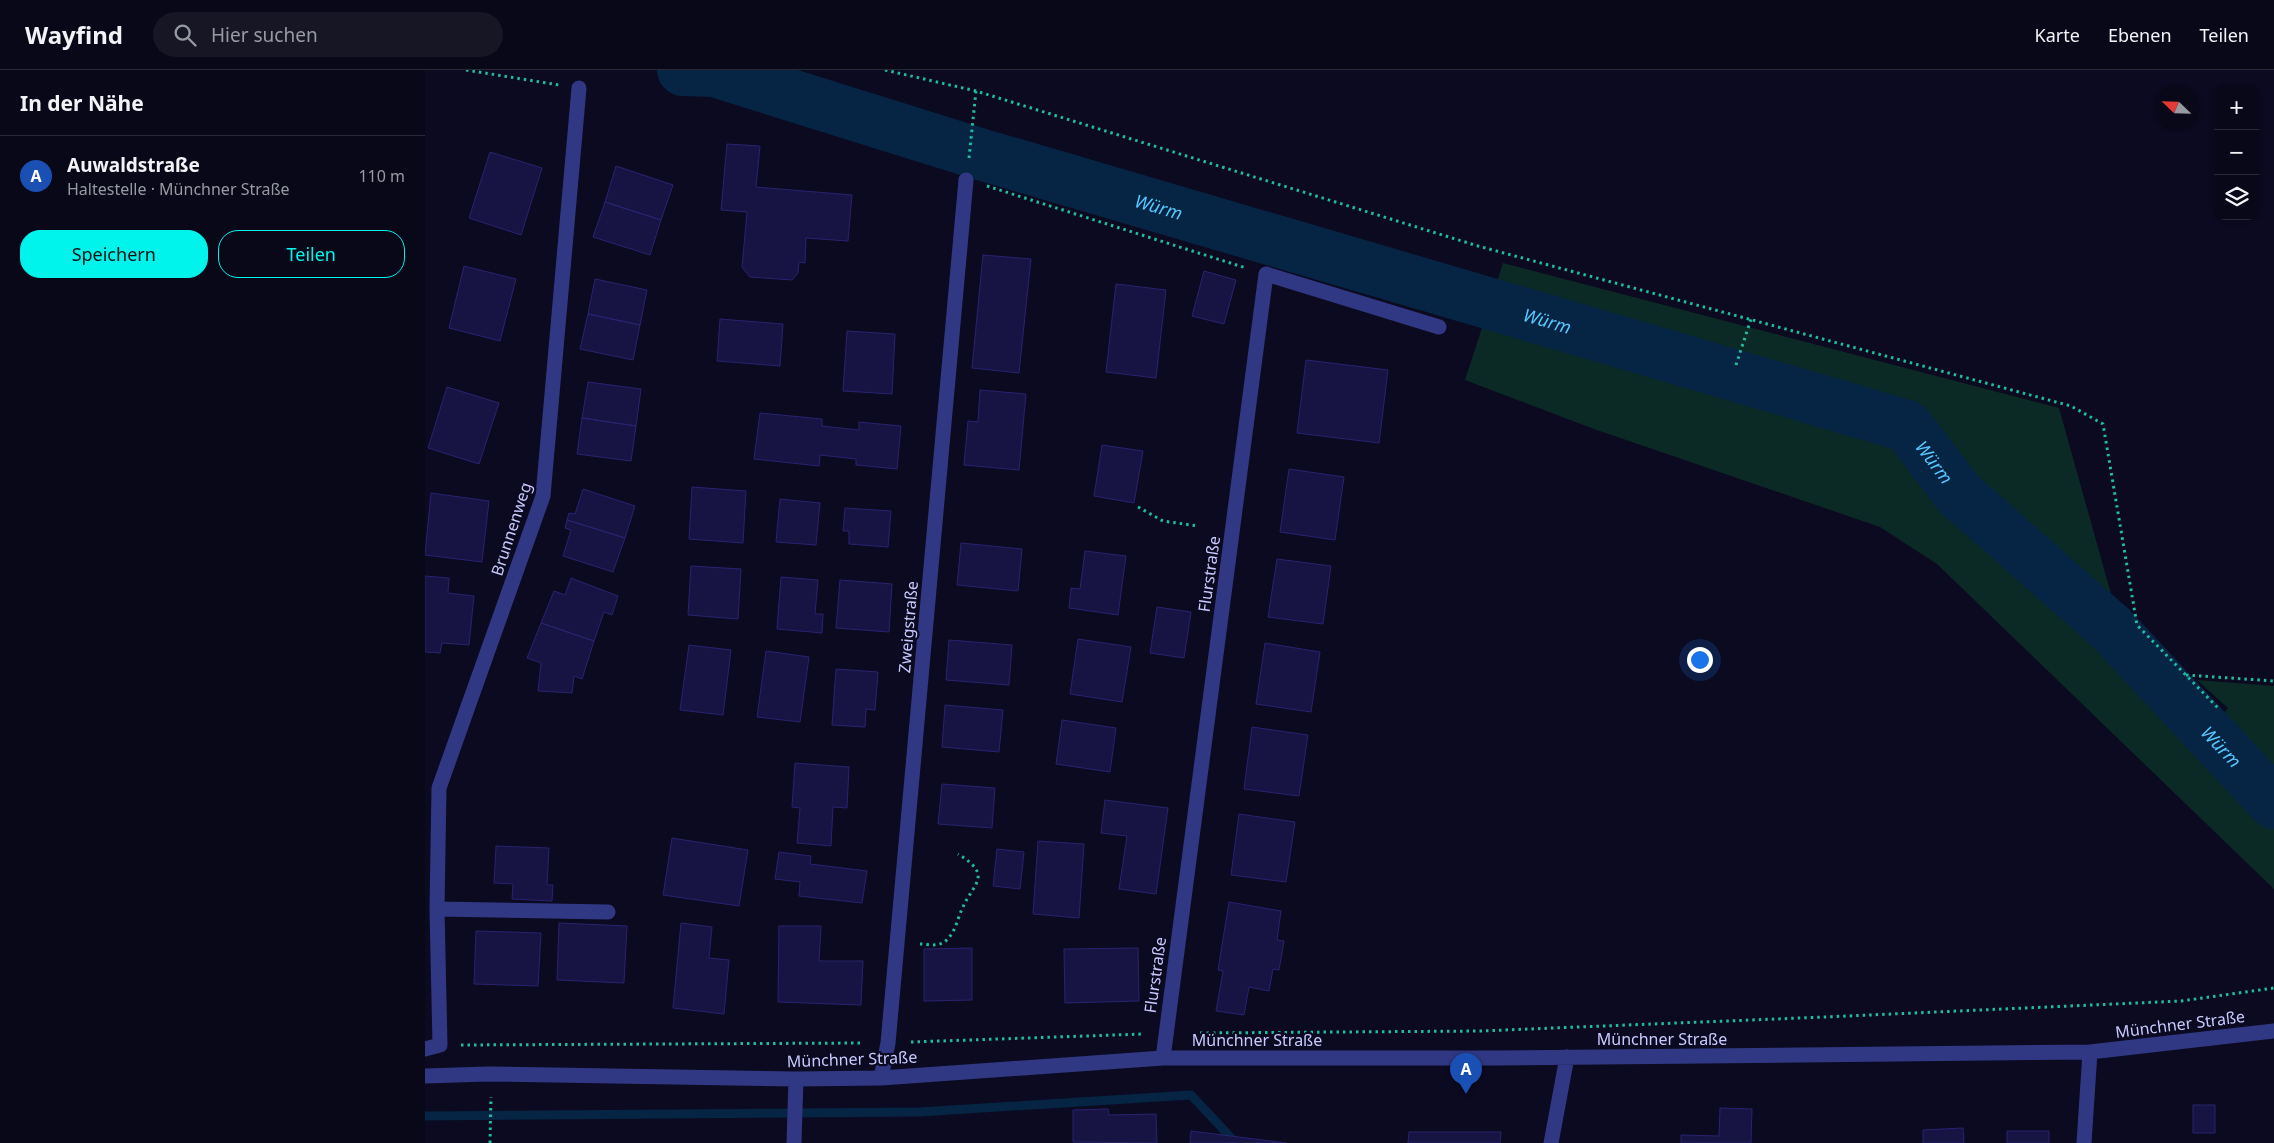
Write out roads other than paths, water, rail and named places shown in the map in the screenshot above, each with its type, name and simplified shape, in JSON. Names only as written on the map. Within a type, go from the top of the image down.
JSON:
[{"type":"street","name":"Brunnenweg","points":[[432,1047],[439,788],[543,496],[579,88]]},
{"type":"street","name":"Zweigstraße","points":[[881,1078],[888,1043],[966,180]]},
{"type":"street","name":"Flurstraße","points":[[1163,1058],[1266,274],[1439,327]]},
{"type":"street","points":[[437,909],[608,912]]},
{"type":"street","name":"Münchner Straße","points":[[425,1076],[487,1074],[795,1079],[881,1078],[1163,1058],[1567,1057],[2090,1052],[2274,1031]]},
{"type":"street","points":[[2085,1143],[2090,1052]]},
{"type":"street","points":[[1551,1143],[1567,1057]]},
{"type":"street","points":[[794,1143],[795,1079]]},
{"type":"waterway","name":"Würm","points":[[683,70],[714,71],[983,155],[1907,426],[1959,494],[2111,628],[2274,803]]},
{"type":"waterway","points":[[425,1116],[920,1112],[1191,1095],[1236,1143]]},
{"type":"place","name":"Auwaldstraße","points":[[1466,1094]]}]
